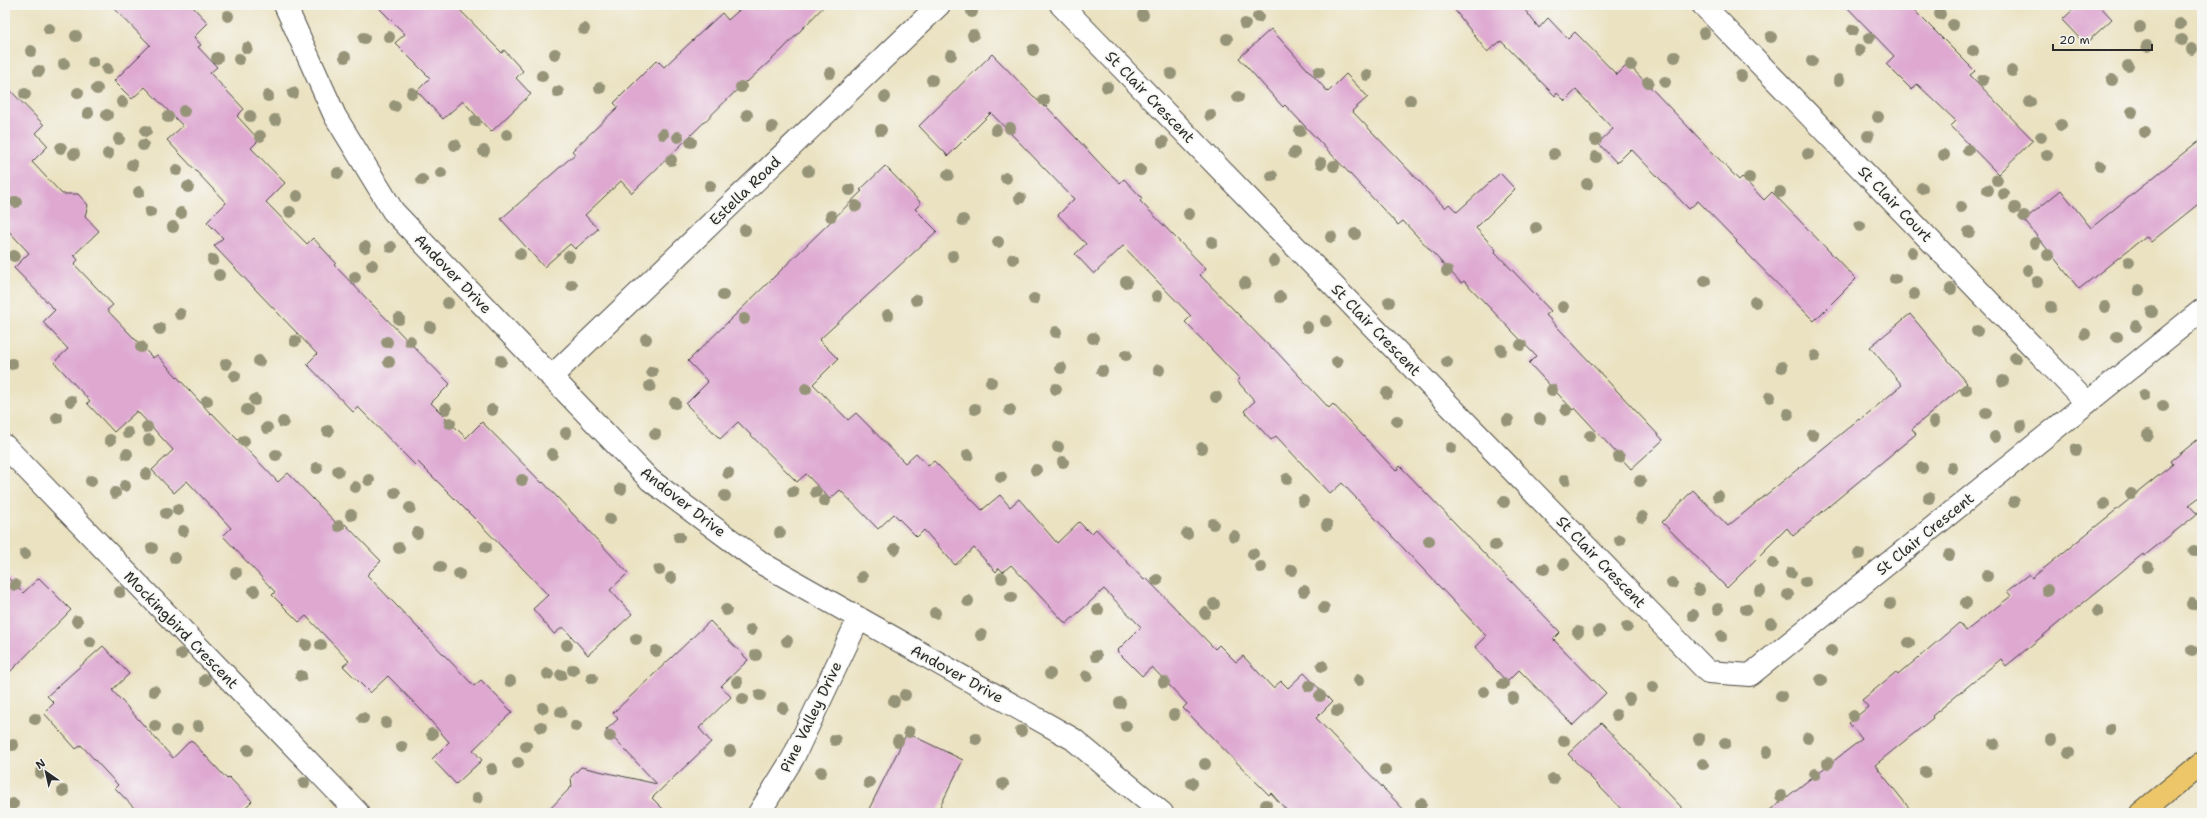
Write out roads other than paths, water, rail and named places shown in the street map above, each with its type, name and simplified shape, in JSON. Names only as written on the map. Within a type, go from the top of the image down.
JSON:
[{"type":"main road","points":[[2141,813],[2202,763]]},
{"type":"street","name":"Andover Drive","points":[[285,5],[334,116],[393,211],[650,480],[762,564],[1073,739],[1162,813]]},
{"type":"street","name":"Estella Road","points":[[551,377],[939,5]]},
{"type":"street","name":"St Clair Crescent","points":[[1061,5],[1708,672],[1750,675],[2202,310]]},
{"type":"street","name":"St Clair Court","points":[[1703,5],[2087,403]]},
{"type":"street","name":"Mockingbird Crescent","points":[[5,446],[358,813]]},
{"type":"street","name":"Pine Valley Drive","points":[[760,813],[793,758],[859,618]]}]
